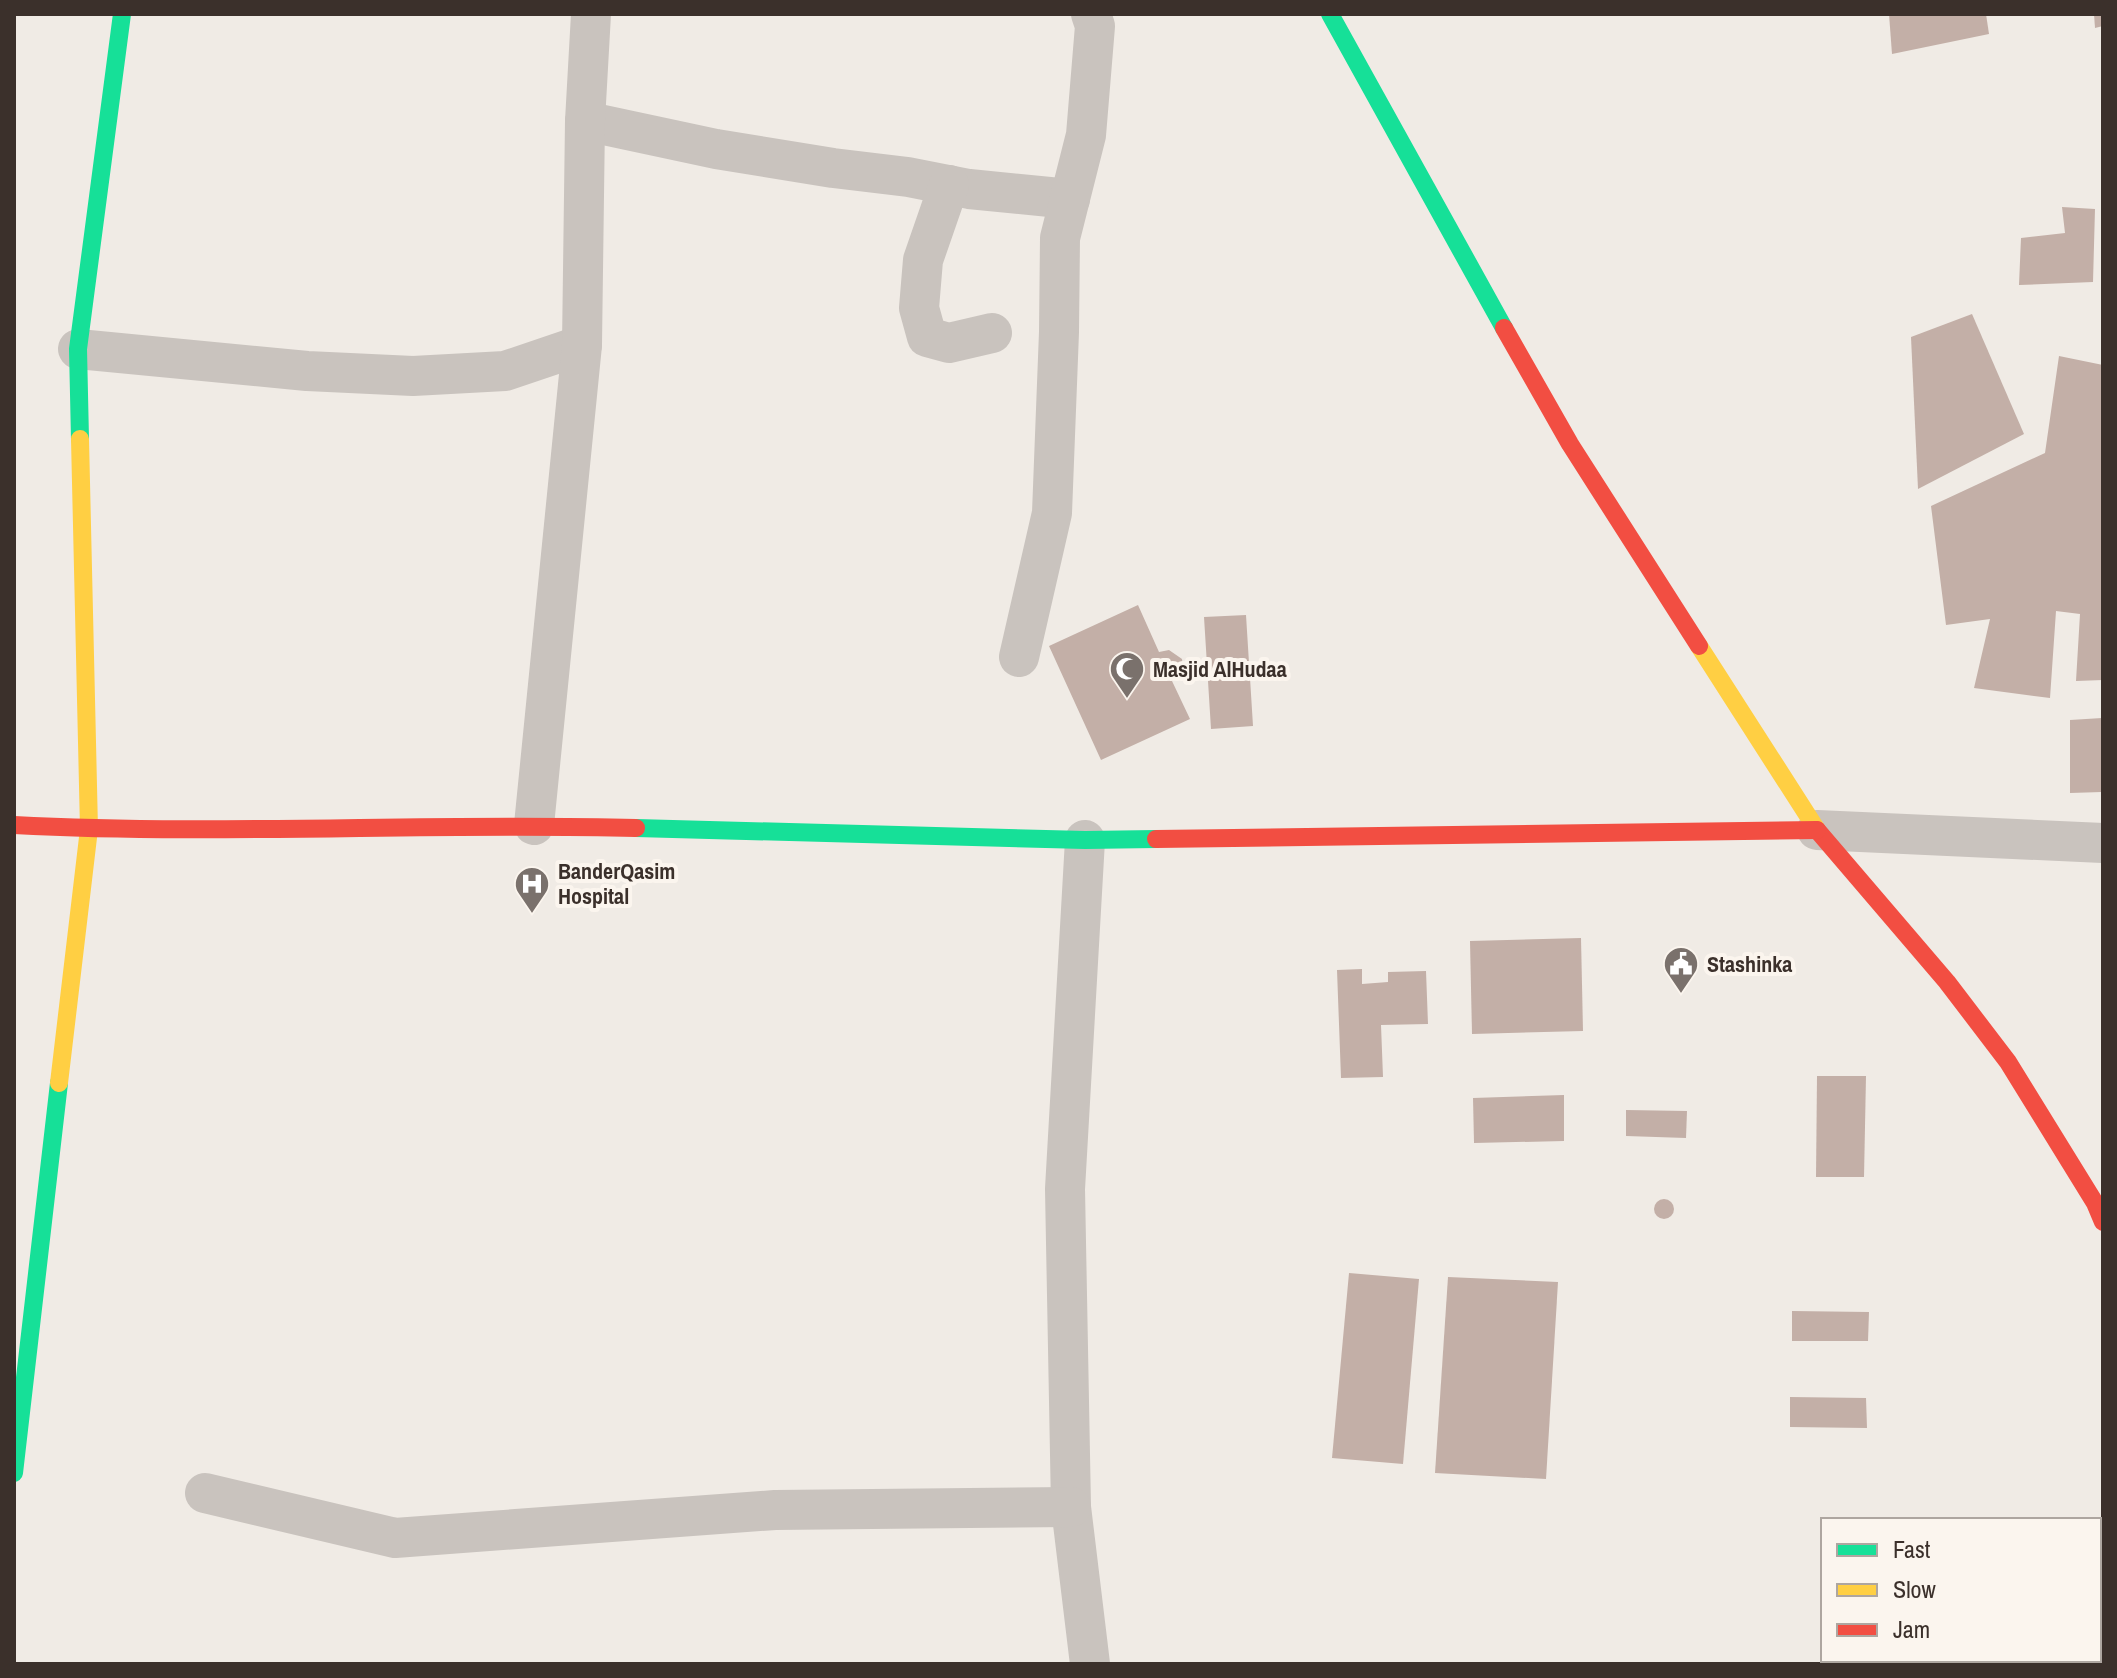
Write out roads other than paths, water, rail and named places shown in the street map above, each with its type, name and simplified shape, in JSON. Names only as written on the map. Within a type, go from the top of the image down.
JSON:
[{"type":"main road","points":[[14,1473],[89,829],[78,349],[122,14]]},
{"type":"main road","points":[[1330,14],[1570,444],[1817,830],[1947,982],[2008,1062],[2095,1203],[2103,1222]]},
{"type":"main road","points":[[14,825],[89,829],[534,825],[1085,840],[1817,830]]},
{"type":"street","points":[[534,825],[582,345],[585,121],[591,14]]},
{"type":"street","points":[[1019,657],[1052,513],[1060,238],[1086,135],[1095,26],[1091,14]]},
{"type":"street","points":[[585,121],[716,149],[833,168],[1070,199]]},
{"type":"street","points":[[949,185],[923,260],[919,308],[927,337],[949,343],[992,333]]},
{"type":"street","points":[[78,349],[307,371],[413,376],[505,371],[582,345]]},
{"type":"street","points":[[1817,830],[2103,843]]},
{"type":"street","points":[[1085,840],[1065,1189],[1071,1507],[1090,1664]]},
{"type":"street","points":[[205,1493],[395,1538],[775,1510],[1071,1507]]},
{"type":"place","name":"Masjid AlHudaa","points":[[1127,700]]},
{"type":"place","name":"BanderQasim Hospital","points":[[532,915]]},
{"type":"place","name":"Stashinka","points":[[1681,995]]}]
